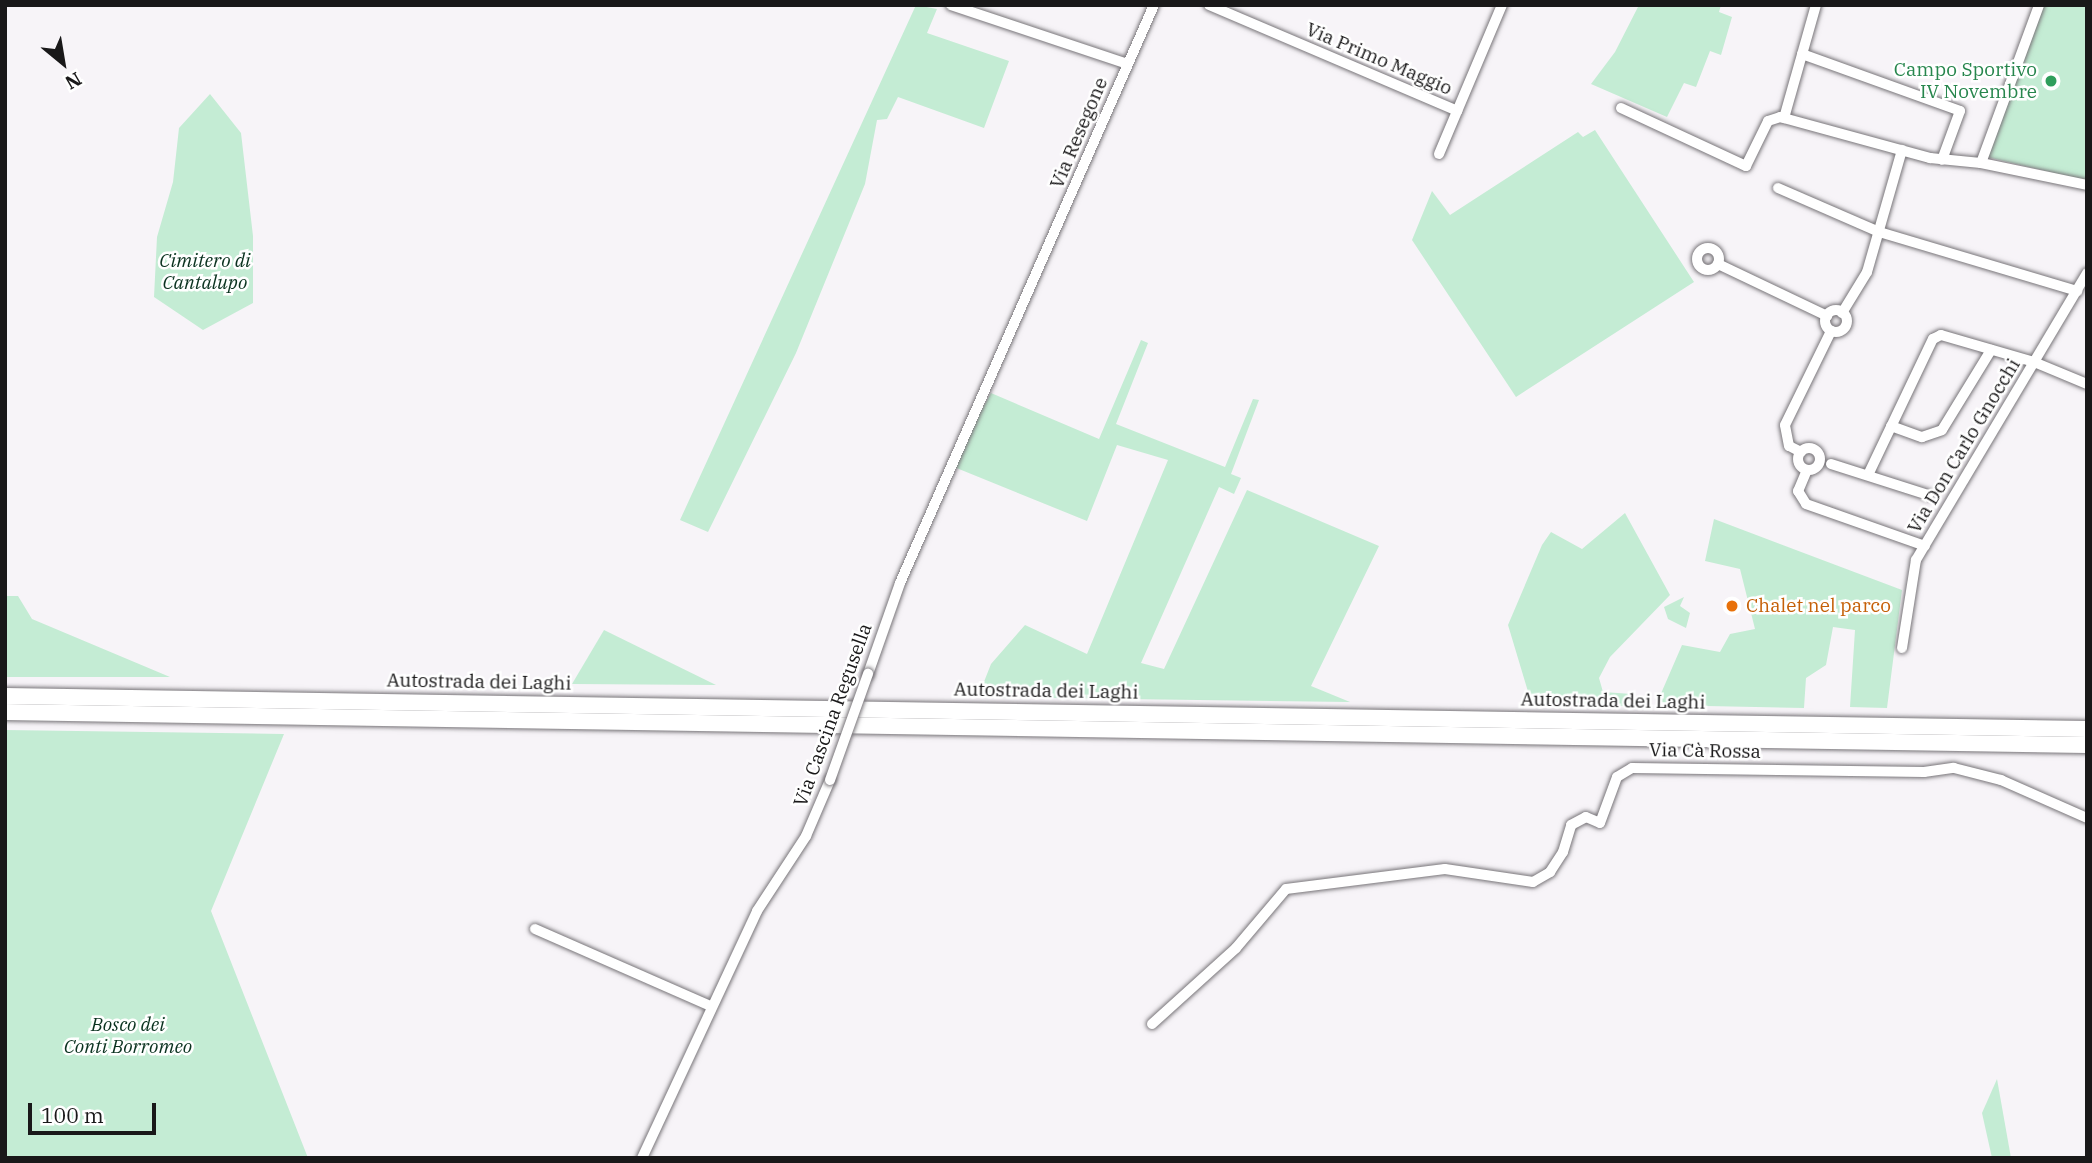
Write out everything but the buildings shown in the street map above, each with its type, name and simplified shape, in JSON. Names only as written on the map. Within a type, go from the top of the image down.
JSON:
[{"type":"highway","name":"Autostrada dei Laghi","points":[[5,696],[2087,729]]},
{"type":"highway","name":"Autostrada dei Laghi","points":[[5,712],[2087,745]]},
{"type":"street","points":[[951,5],[1127,65]]},
{"type":"street","name":"Via Resegone","points":[[1038,275],[1154,5]]},
{"type":"street","name":"Via Primo Maggio","points":[[1209,5],[1457,111]]},
{"type":"street","points":[[1439,154],[1502,5]]},
{"type":"street","points":[[1784,118],[1816,5]]},
{"type":"street","points":[[1981,163],[2039,5]]},
{"type":"street","points":[[1802,54],[1960,111],[1942,160]]},
{"type":"street","points":[[1621,108],[1746,166],[1768,121],[1784,118],[1942,160],[1981,163],[2087,186]]},
{"type":"street","points":[[1831,331],[1844,328],[1842,313],[1867,272],[1902,150]]},
{"type":"street","points":[[1778,188],[1879,232],[2077,291]]},
{"type":"street","points":[[1718,264],[1827,316],[1842,313]]},
{"type":"street","name":"Via Don Carlo Gnocchi","points":[[1902,648],[1908,596],[1916,560],[2087,273]]},
{"type":"street","name":"Via Cascina Regusella","points":[[642,1158],[710,1006],[765,895],[806,836],[830,780],[900,583],[1038,275]]},
{"type":"street","points":[[1827,316],[1826,326],[1831,331]]},
{"type":"street","points":[[1801,452],[1789,446],[1786,425],[1831,331]]},
{"type":"street","points":[[1868,475],[1933,339],[1941,335],[2034,362],[2087,384]]},
{"type":"street","points":[[1891,426],[1922,438],[1942,430],[1991,350]]},
{"type":"street","points":[[1801,452],[1810,448],[1819,454],[1819,464],[1807,470],[1798,491],[1806,504],[1925,546]]},
{"type":"street","points":[[1801,452],[1799,463],[1807,470]]},
{"type":"street","points":[[1831,464],[1928,495]]},
{"type":"street","name":"Via Cà Rossa","points":[[1152,1024],[1236,948],[1286,889],[1445,869],[1533,882],[1557,862],[1571,825],[1586,817],[1600,823],[1617,777],[1632,768],[1924,772],[1954,768],[2001,780],[2087,818]]},
{"type":"street","points":[[536,929],[710,1006]]},
{"type":"green space","points":[[916,5],[937,9],[927,33],[1009,61],[984,128],[898,97],[887,119],[877,120],[865,184],[796,353],[708,532],[680,520]]},
{"type":"green space","points":[[1639,5],[1721,5],[1719,12],[1732,17],[1721,55],[1710,51],[1696,87],[1684,83],[1667,117],[1591,84],[1615,52]]},
{"type":"green space","name":"Campo Sportivo IV Novembre","points":[[2044,5],[2087,5],[2087,181],[1987,157]]},
{"type":"green space","name":"Cimitero di Cantalupo","points":[[210,94],[241,133],[253,236],[253,303],[203,330],[154,297],[157,237],[173,182],[179,128]]},
{"type":"green space","points":[[1595,130],[1694,282],[1516,397],[1412,240],[1432,191],[1450,215],[1578,132],[1583,137]]},
{"type":"green space","points":[[1141,340],[1148,343],[1116,424],[1225,467],[1253,399],[1259,400],[1231,474],[1241,478],[1234,494],[1219,487],[1141,663],[1164,669],[1247,490],[1379,546],[1311,686],[1350,702],[978,697],[991,664],[1025,625],[1087,654],[1168,460],[1117,445],[1087,521],[954,467],[973,425],[991,393],[1099,439]]},
{"type":"green space","points":[[1625,513],[1670,595],[1610,657],[1599,678],[1603,692],[1632,694],[1632,706],[1532,705],[1508,625],[1542,545],[1551,532],[1582,549]]},
{"type":"green space","points":[[1714,519],[1902,590],[1887,708],[1850,707],[1855,630],[1833,627],[1826,665],[1806,678],[1804,708],[1656,705],[1682,645],[1720,652],[1730,634],[1755,629],[1740,569],[1705,561]]},
{"type":"green space","points":[[5,596],[18,596],[32,619],[170,677],[5,677]]},
{"type":"green space","points":[[1684,597],[1680,606],[1690,613],[1686,628],[1668,619],[1664,607]]},
{"type":"green space","points":[[604,630],[716,685],[572,684]]},
{"type":"green space","name":"Bosco dei Conti Borromeo","points":[[5,730],[284,734],[211,911],[308,1158],[5,1158]]},
{"type":"green space","points":[[1997,1079],[2011,1158],[1992,1158],[1982,1113]]},
{"type":"place","name":"Campo Sportivo IV Novembre","points":[[2051,81]]},
{"type":"place","name":"Chalet nel parco","points":[[1732,606]]}]
